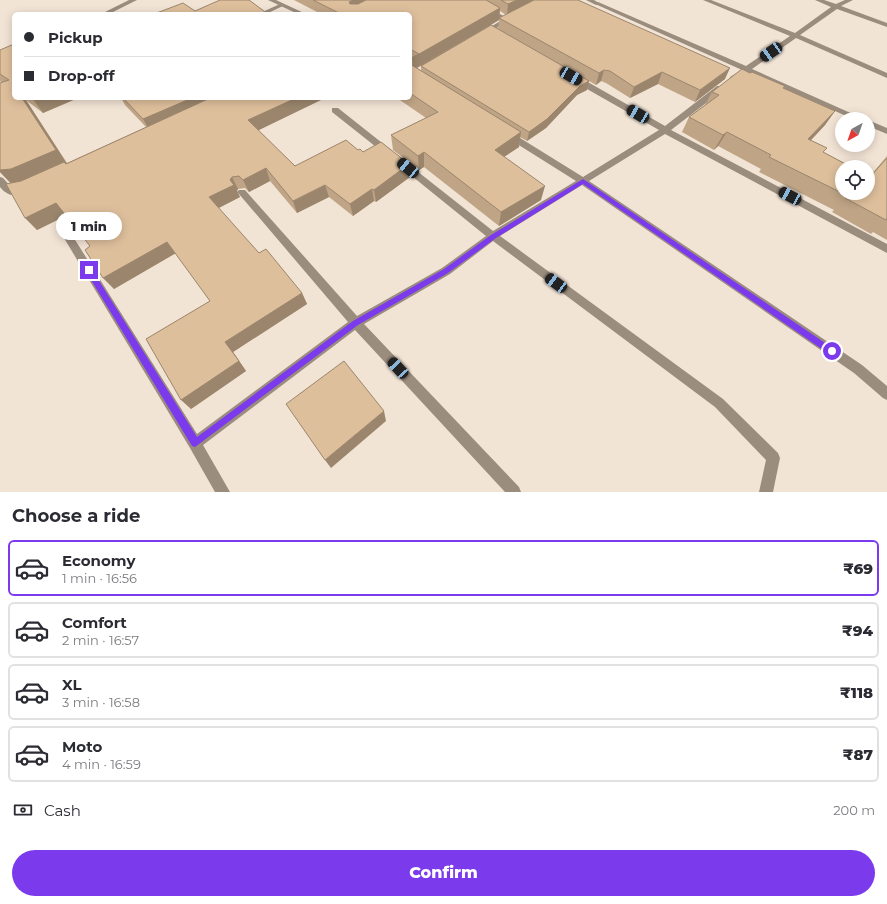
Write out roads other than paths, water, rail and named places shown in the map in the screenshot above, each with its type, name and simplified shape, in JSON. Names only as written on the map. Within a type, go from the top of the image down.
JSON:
[{"type":"street","points":[[116,0],[127,4]]},
{"type":"street","points":[[109,12],[134,0]]},
{"type":"street","points":[[271,0],[298,12]]},
{"type":"street","points":[[473,0],[511,18],[487,31],[503,37]]},
{"type":"street","points":[[706,0],[795,35],[887,76]]},
{"type":"street","points":[[818,0],[887,25]]},
{"type":"street","points":[[195,443],[356,323],[446,271],[493,236],[665,130],[747,68],[837,6],[850,0]]},
{"type":"street","points":[[593,1],[844,112]]},
{"type":"street","points":[[266,12],[282,5]]},
{"type":"street","points":[[571,76],[665,130],[887,249]]},
{"type":"street","points":[[336,110],[493,236],[719,403],[773,458],[766,492]]},
{"type":"street","points":[[875,126],[887,131]]},
{"type":"street","points":[[498,128],[583,181],[858,369],[887,394]]},
{"type":"street","points":[[0,180],[7,191],[15,194],[30,190]]},
{"type":"street","points":[[242,192],[356,323],[514,492]]},
{"type":"street","points":[[64,230],[195,443],[223,492]]}]
